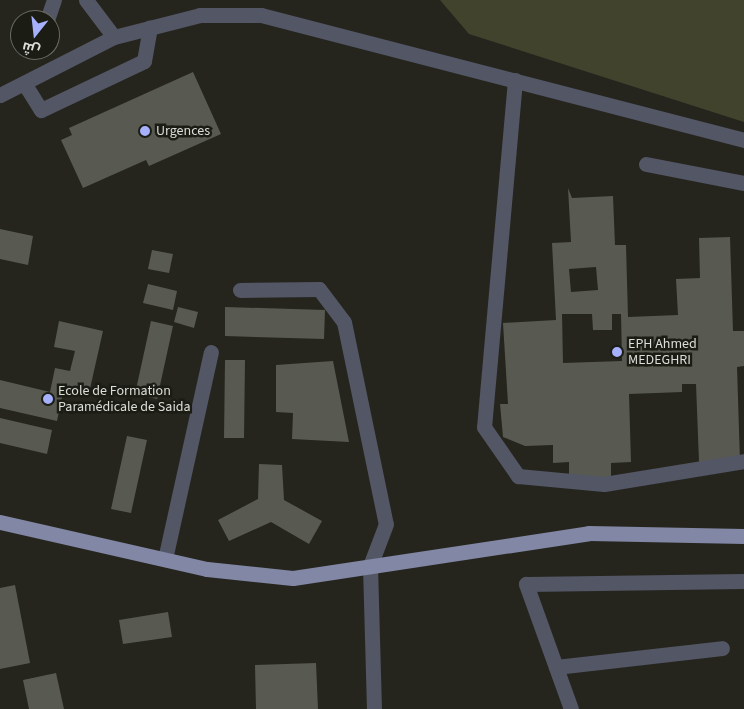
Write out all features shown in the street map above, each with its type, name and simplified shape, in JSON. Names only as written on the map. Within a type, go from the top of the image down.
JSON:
[{"type":"main road","points":[[0,522],[164,559],[293,578],[589,533],[744,536]]},
{"type":"street","points":[[86,0],[114,36]]},
{"type":"street","points":[[60,54],[114,36],[200,15],[261,15],[744,140]]},
{"type":"street","points":[[24,83],[41,110],[144,61],[150,28]]},
{"type":"street","points":[[0,95],[24,83],[49,60]]},
{"type":"street","points":[[515,80],[484,427],[518,476],[604,484],[744,461]]},
{"type":"street","points":[[646,164],[744,183]]},
{"type":"street","points":[[240,290],[319,289],[344,322],[386,524],[370,566],[374,709]]},
{"type":"street","points":[[164,559],[211,352]]},
{"type":"street","points":[[570,709],[526,584],[744,581]]},
{"type":"street","points":[[556,667],[722,648]]},
{"type":"green space","points":[[440,0],[744,0],[744,122],[469,34]]},
{"type":"building","name":"Urgences","points":[[193,72],[221,134],[149,166],[146,160],[83,188],[61,140],[72,135],[69,128]]},
{"type":"building","points":[[568,188],[572,198],[613,196],[615,245],[626,245],[628,317],[678,315],[676,279],[700,278],[699,238],[730,237],[733,331],[744,331],[744,366],[737,367],[740,461],[699,462],[696,384],[682,384],[682,392],[629,394],[631,462],[611,463],[611,477],[569,478],[569,462],[553,463],[553,445],[525,446],[503,437],[500,404],[508,404],[503,323],[556,320],[552,243],[571,242]],"holes":[[[596,267],[598,290],[571,292],[569,269]],[[562,314],[592,314],[593,330],[612,330],[612,314],[621,314],[622,361],[563,363]]]},
{"type":"building","points":[[0,229],[33,236],[28,265],[0,259]]},
{"type":"building","points":[[152,250],[173,254],[169,273],[148,269]]},
{"type":"building","points":[[148,284],[177,291],[173,310],[143,303]]},
{"type":"building","points":[[178,307],[198,312],[194,328],[174,322]]},
{"type":"building","points":[[225,307],[325,310],[324,339],[225,336]]},
{"type":"building","points":[[59,321],[103,331],[89,393],[64,388],[57,421],[0,408],[0,380],[50,392],[55,368],[70,371],[75,351],[54,347]]},
{"type":"building","points":[[151,321],[173,326],[157,399],[135,394]]},
{"type":"building","points":[[225,360],[245,360],[244,438],[224,438]]},
{"type":"building","points":[[333,361],[349,442],[292,439],[293,413],[276,412],[276,365]]},
{"type":"building","points":[[0,418],[52,430],[47,454],[0,443]]},
{"type":"building","points":[[127,436],[147,440],[131,513],[111,509]]},
{"type":"building","points":[[259,464],[282,465],[284,500],[322,521],[309,544],[271,522],[229,541],[218,520],[258,499]]},
{"type":"building","points":[[15,585],[30,663],[0,669],[0,588]]},
{"type":"building","points":[[168,612],[172,637],[123,644],[119,620]]},
{"type":"building","points":[[316,663],[318,709],[256,709],[255,665]]},
{"type":"building","points":[[56,673],[64,709],[29,709],[23,680]]},
{"type":"place","name":"Urgences","points":[[145,131]]},
{"type":"place","name":"EPH Ahmed MEDEGHRI","points":[[617,352]]},
{"type":"place","name":"Ecole de Formation Paramédicale de Saida","points":[[48,399]]}]
